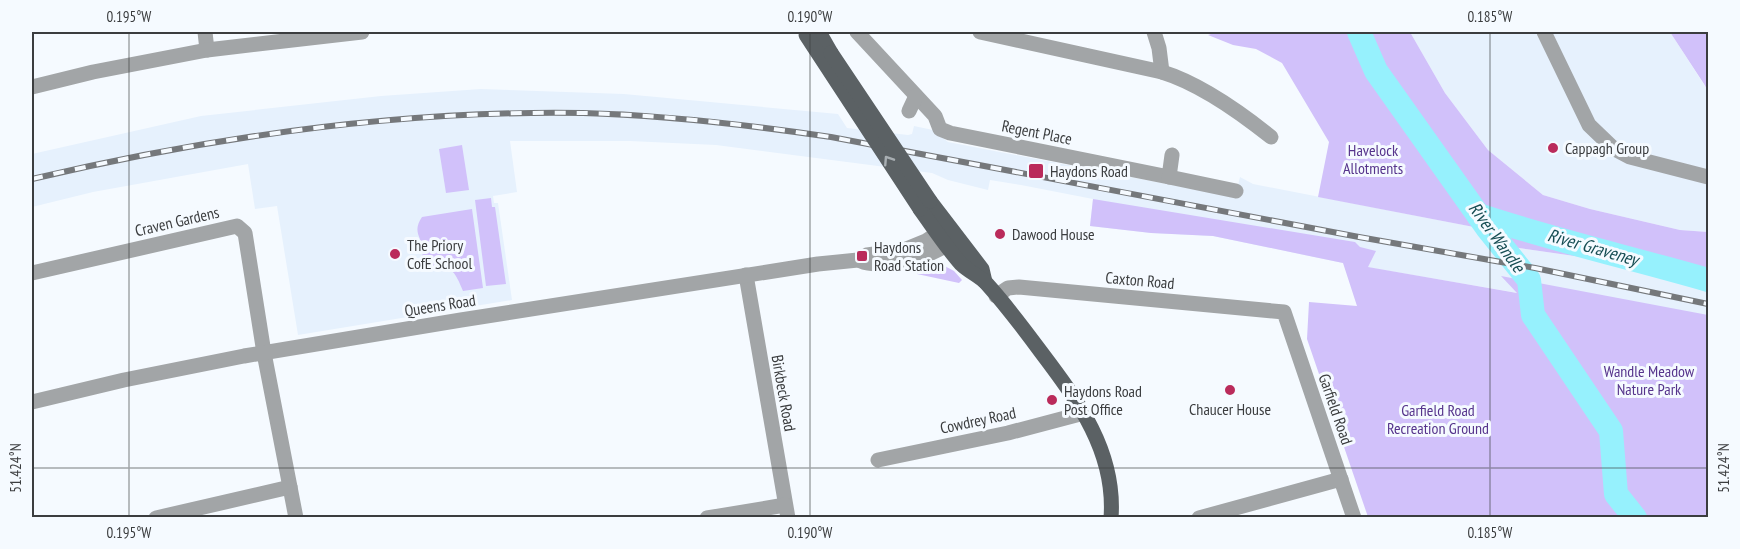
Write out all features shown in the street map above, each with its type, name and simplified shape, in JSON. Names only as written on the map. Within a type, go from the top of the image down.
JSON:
[{"type":"main road","points":[[809,33],[948,236],[962,264],[985,282],[1013,315],[1069,389],[1084,413],[1105,463],[1112,495],[1111,518]]},
{"type":"street","points":[[205,32],[207,50]]},
{"type":"street","points":[[32,87],[93,72],[207,50],[362,32]]},
{"type":"street","name":"Regent Place","points":[[857,32],[935,116],[940,129],[950,133],[1236,191]]},
{"type":"street","points":[[982,32],[1174,76],[1241,113],[1271,137]]},
{"type":"street","points":[[1154,32],[1162,72]]},
{"type":"street","points":[[1544,32],[1589,125],[1613,148],[1630,157],[1708,177]]},
{"type":"street","points":[[909,111],[916,96]]},
{"type":"street","points":[[1169,177],[1172,155]]},
{"type":"street","name":"Craven Gardens","points":[[32,273],[239,226],[245,233],[264,353]]},
{"type":"street","name":"Queens Road","points":[[32,402],[123,380],[264,353],[746,275],[858,260],[867,255],[904,250],[926,240],[948,236]]},
{"type":"street","name":"Birkbeck Road","points":[[746,275],[787,511]]},
{"type":"street","name":"Caxton Road","points":[[996,296],[1008,288],[1019,287],[1284,312]]},
{"type":"street","name":"Garfield Road","points":[[1284,312],[1354,518]]},
{"type":"street","points":[[264,353],[296,518]]},
{"type":"street","name":"Cowdrey Road","points":[[878,460],[1008,433],[1084,413]]},
{"type":"street","points":[[1199,518],[1341,479]]},
{"type":"street","points":[[156,518],[290,487]]},
{"type":"street","points":[[707,518],[787,511]]},
{"type":"shaded area","points":[[1410,32],[1670,32],[1708,91],[1708,232],[1680,230],[1590,209],[1543,195],[1488,150],[1445,93]]},
{"type":"shaded area","points":[[481,89],[624,94],[838,114],[847,128],[908,135],[912,134],[914,126],[933,130],[948,142],[1235,197],[1240,177],[1253,184],[1479,228],[1512,247],[1623,263],[1708,281],[1708,330],[1518,293],[1343,263],[1213,236],[1151,233],[1090,226],[1093,199],[1021,185],[990,180],[988,190],[948,180],[932,173],[716,145],[630,141],[510,141],[517,192],[493,196],[494,203],[498,203],[512,300],[298,335],[277,206],[255,209],[248,164],[93,192],[32,207],[32,154],[201,116],[381,96]]},
{"type":"green space","name":"Havelock Allotments","points":[[1217,32],[1410,32],[1445,93],[1488,150],[1543,195],[1590,209],[1680,230],[1708,232],[1708,281],[1623,263],[1512,247],[1479,228],[1318,197],[1329,142],[1282,63],[1256,49],[1233,45],[1208,35]]},
{"type":"green space","points":[[1670,32],[1708,32],[1708,91],[1704,84]]},
{"type":"green space","points":[[462,145],[469,190],[446,193],[439,149]]},
{"type":"green space","points":[[491,198],[492,207],[495,207],[506,284],[486,286],[475,200]]},
{"type":"green space","points":[[1093,199],[1355,242],[1360,247],[1376,251],[1368,267],[1517,293],[1501,276],[1708,315],[1708,517],[1368,517],[1307,339],[1309,302],[1357,306],[1343,263],[1213,236],[1151,233],[1090,226]]},
{"type":"green space","points":[[472,209],[483,288],[463,291],[450,270],[440,267],[425,268],[420,263],[424,252],[417,230],[422,217]]},
{"type":"green space","points":[[941,264],[954,271],[962,280],[959,283],[917,274],[918,269]]},
{"type":"waterway","name":"River Wandle","points":[[1359,32],[1376,71],[1488,229],[1529,280],[1533,315],[1611,431],[1616,494],[1635,518]]},
{"type":"waterway","name":"River Graveney","points":[[1478,215],[1708,280]]},
{"type":"railway","points":[[32,179],[236,139],[375,121],[514,113],[583,113],[676,118],[831,137],[1535,268],[1708,304]]},
{"type":"place","name":"Cappagh Group","points":[[1553,148]]},
{"type":"place","name":"Haydons Road","points":[[1036,171]]},
{"type":"place","name":"Dawood House","points":[[1000,234]]},
{"type":"place","name":"The Priory CofE School","points":[[395,254]]},
{"type":"place","name":"Haydons Road Station","points":[[862,256]]},
{"type":"place","name":"Chaucer House","points":[[1230,390]]},
{"type":"place","name":"Haydons Road Post Office","points":[[1052,400]]},
{"type":"park label","name":"Wandle Meadow Nature Park","points":[[1649,380]]},
{"type":"park label","name":"Garfield Road Recreation Ground","points":[[1438,419]]}]
